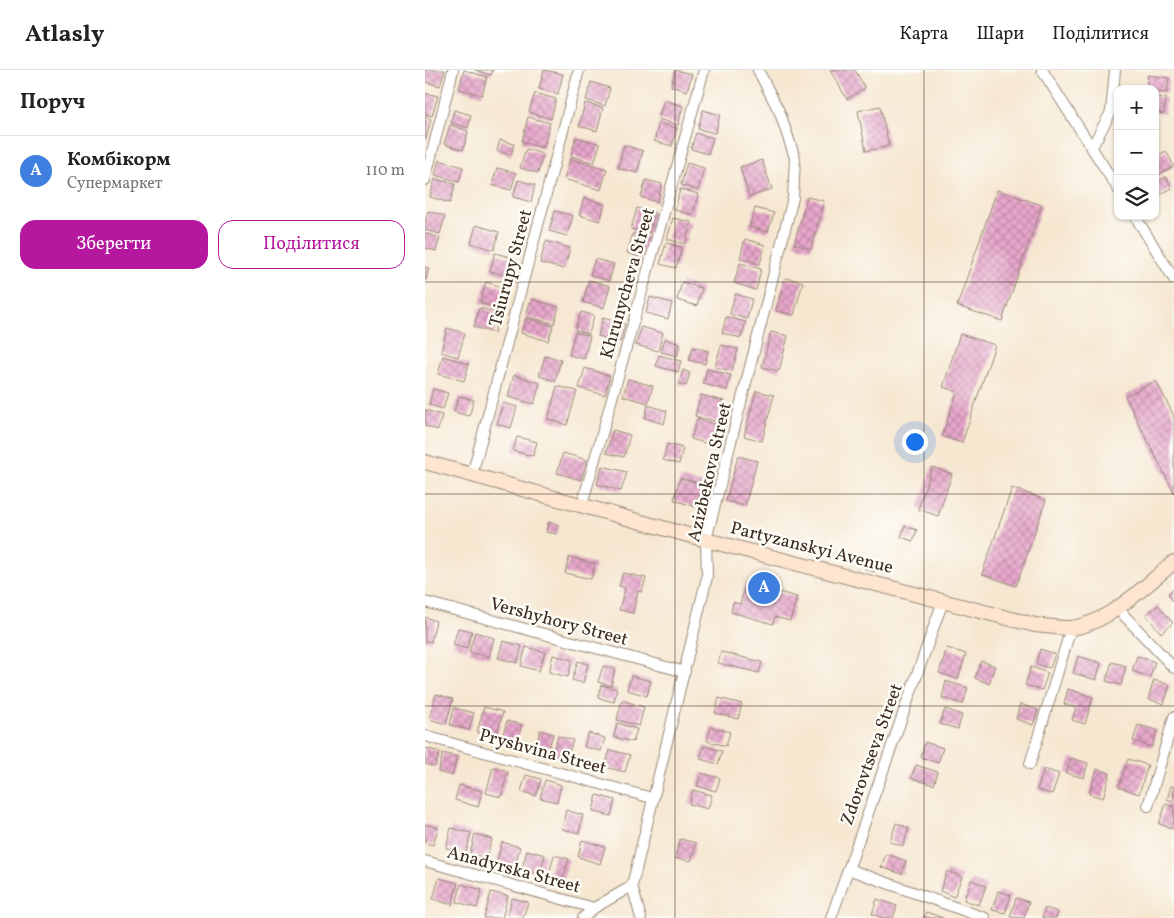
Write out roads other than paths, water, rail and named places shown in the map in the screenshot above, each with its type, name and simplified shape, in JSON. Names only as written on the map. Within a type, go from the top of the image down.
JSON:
[{"type":"street","points":[[425,180],[453,70]]},
{"type":"street","name":"Tsiurupy Street","points":[[472,475],[579,70]]},
{"type":"street","name":"Khrunycheva Street","points":[[582,505],[704,70]]},
{"type":"street","name":"Azizbekova Street","points":[[632,886],[707,577],[706,540],[793,198],[795,158],[779,113],[758,70]]},
{"type":"street","points":[[1042,70],[1114,183]]},
{"type":"street","points":[[1092,147],[1111,112],[1115,70]]},
{"type":"street","points":[[1137,220],[1174,279]]},
{"type":"street","name":"Partyzanskyi Avenue","points":[[425,462],[706,540],[1035,625],[1071,628],[1095,621],[1118,609],[1174,562]]},
{"type":"street","name":"Zdorovtseva Street","points":[[831,918],[943,600]]},
{"type":"street","name":"Vershyhory Street","points":[[425,602],[685,672]]},
{"type":"street","points":[[1118,609],[1174,668]]},
{"type":"street","points":[[1030,764],[1071,628]]},
{"type":"street","points":[[1148,806],[1174,717]]},
{"type":"street","name":"Pryshvina Street","points":[[425,736],[652,798]]},
{"type":"street","name":"Anadyrska Street","points":[[425,861],[594,908]]},
{"type":"street","points":[[848,869],[985,918]]},
{"type":"street","points":[[583,918],[594,908],[632,886],[641,918]]},
{"type":"place","name":"Комбікорм","points":[[764,588]]}]
